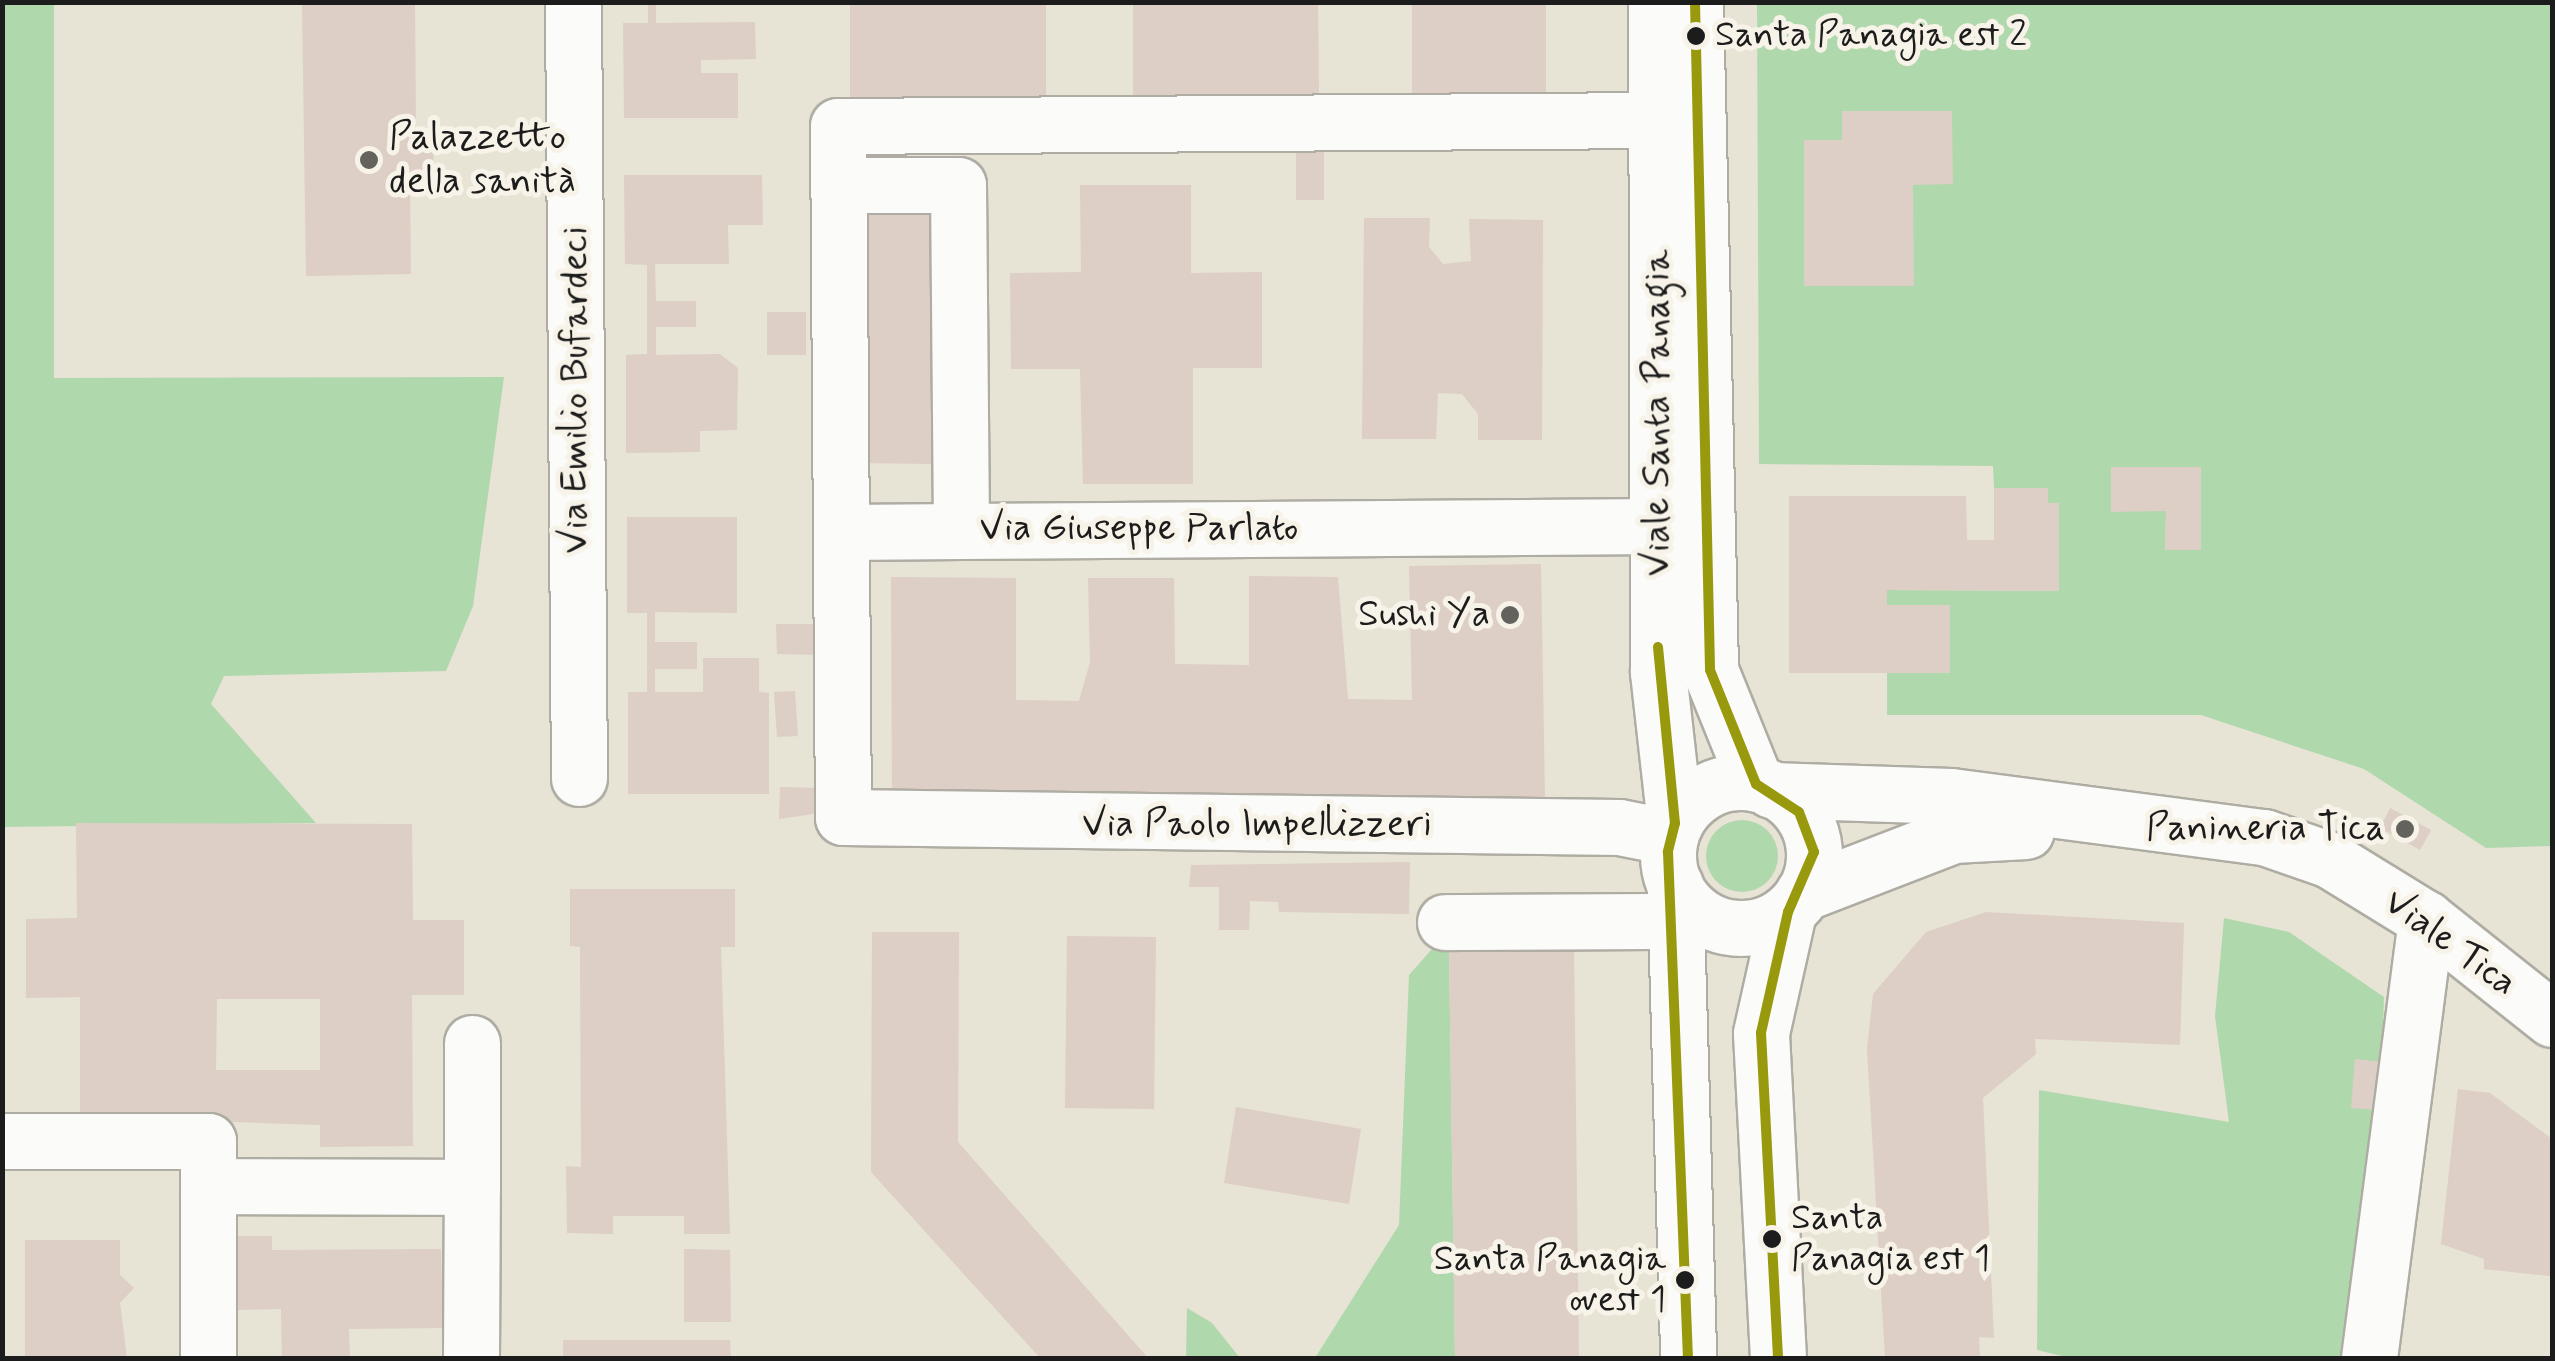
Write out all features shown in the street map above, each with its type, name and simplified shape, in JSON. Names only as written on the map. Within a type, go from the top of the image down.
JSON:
[{"type":"main road","name":"Via Emilio Bufardeci","points":[[573,2],[580,778]]},
{"type":"main road","name":"Viale Santa Panagia","points":[[1656,2],[1658,672],[1674,866],[1688,1358]]},
{"type":"main road","name":"Viale Santa Panagia","points":[[1695,2],[1710,670],[1764,787]]},
{"type":"main road","points":[[961,531],[840,532],[838,126],[1656,120]]},
{"type":"main road","name":"Via Giuseppe Parlato","points":[[957,126],[961,531],[1660,526]]},
{"type":"main road","points":[[838,185],[958,185]]},
{"type":"main road","name":"Via Paolo Impellizzeri","points":[[840,532],[843,816],[1618,827],[1674,866]]},
{"type":"main road","points":[[1674,866],[1709,790],[1764,787],[1951,796],[2174,823]]},
{"type":"main road","points":[[1764,787],[1810,830],[1796,902],[1761,1032],[1778,1358]]},
{"type":"main road","points":[[1674,866],[1716,924],[1754,927],[1796,902],[1953,835],[2174,823]]},
{"type":"main road","name":"Viale Tica","points":[[2174,823],[2264,837],[2330,860],[2426,919],[2552,1018]]},
{"type":"main road","points":[[1445,922],[1674,866]]},
{"type":"main road","points":[[2369,1358],[2426,919]]},
{"type":"main road","points":[[471,1358],[472,1043]]},
{"type":"main road","points":[[2,1141],[208,1141],[208,1358]]},
{"type":"main road","points":[[208,1186],[472,1187]]},
{"type":"green space","points":[[2,3],[54,3],[54,378],[504,377],[473,606],[446,671],[224,676],[211,704],[316,823],[3,827]]},
{"type":"green space","points":[[1757,3],[2552,3],[2552,846],[2486,848],[2364,769],[2201,715],[1887,715],[1887,673],[1950,606],[1887,605],[1887,590],[2059,591],[2059,503],[2048,503],[2047,488],[1994,488],[1993,466],[1759,464]],"holes":[[[2201,467],[2201,550],[2165,550],[2166,511],[2111,511],[2111,468]]]},
{"type":"green space","points":[[1742,820],[1756,822],[1768,830],[1776,842],[1776,870],[1768,882],[1756,890],[1742,892],[1728,890],[1716,882],[1708,870],[1706,856],[1708,842],[1716,830],[1728,822]]},
{"type":"green space","points":[[2224,918],[2289,932],[2384,997],[2382,1062],[2355,1060],[2352,1107],[2379,1110],[2344,1358],[2070,1358],[2037,1350],[2039,1090],[2229,1122],[2215,1016]]},
{"type":"green space","points":[[1432,949],[1449,951],[1455,1358],[1315,1358],[1399,1225],[1409,975]]},
{"type":"green space","points":[[1187,1308],[1212,1323],[1240,1358],[1186,1358]]},
{"type":"building","name":"Palazzetto della sanità","points":[[302,2],[415,2],[416,131],[433,132],[434,189],[410,189],[411,274],[306,276]]},
{"type":"building","points":[[648,2],[656,2],[656,23],[755,22],[756,59],[701,60],[701,73],[738,73],[738,118],[624,118],[623,23],[648,23]]},
{"type":"building","points":[[850,2],[1046,2],[1046,97],[850,97]]},
{"type":"building","points":[[1133,2],[1318,2],[1319,98],[1133,98]]},
{"type":"building","points":[[1412,2],[1546,2],[1546,97],[1412,96]]},
{"type":"building","points":[[1842,111],[1952,111],[1953,184],[1913,185],[1914,286],[1804,286],[1804,140],[1842,140]]},
{"type":"building","points":[[1296,146],[1324,146],[1324,200],[1296,200]]},
{"type":"building","points":[[624,175],[762,175],[763,225],[728,225],[729,264],[655,264],[656,301],[696,301],[696,327],[656,327],[656,355],[720,354],[738,368],[737,430],[700,431],[700,452],[626,453],[626,355],[647,354],[647,265],[625,264]]},
{"type":"building","points":[[1080,185],[1191,185],[1191,273],[1262,272],[1262,368],[1193,368],[1193,484],[1083,484],[1080,369],[1011,369],[1010,273],[1081,272]]},
{"type":"building","points":[[858,214],[935,214],[933,464],[857,463]]},
{"type":"building","points":[[1364,218],[1430,218],[1429,247],[1443,264],[1471,261],[1469,219],[1543,220],[1542,440],[1478,440],[1478,414],[1462,394],[1438,393],[1436,439],[1362,439]]},
{"type":"building","points":[[767,312],[806,312],[806,355],[767,355]]},
{"type":"building","points":[[2111,467],[2201,467],[2201,550],[2165,550],[2166,511],[2111,512]]},
{"type":"building","points":[[1994,488],[2048,488],[2048,503],[2059,503],[2059,591],[1887,590],[1887,605],[1950,605],[1950,673],[1789,673],[1789,496],[1966,496],[1967,540],[1994,540]]},
{"type":"building","points":[[627,517],[737,517],[737,613],[655,612],[655,642],[697,642],[697,669],[655,669],[655,692],[703,692],[703,658],[759,658],[759,692],[769,693],[769,794],[628,794],[628,692],[647,692],[647,613],[627,613]]},
{"type":"building","points":[[1541,564],[1545,799],[892,799],[891,577],[1016,578],[1016,700],[1079,701],[1090,662],[1088,578],[1174,578],[1175,664],[1249,665],[1249,576],[1338,577],[1348,699],[1412,700],[1409,566]]},
{"type":"building","points":[[776,624],[820,624],[820,655],[777,654]]},
{"type":"building","points":[[795,691],[798,736],[777,737],[774,692]]},
{"type":"building","points":[[780,787],[820,788],[820,813],[779,819]]},
{"type":"building","name":"Panineria Tica","points":[[2390,808],[2431,830],[2420,850],[2380,828]]},
{"type":"building","points":[[76,823],[412,824],[413,920],[464,920],[464,995],[412,995],[413,1146],[320,1147],[320,1125],[80,1117],[80,997],[26,998],[26,919],[77,918]],"holes":[[[217,999],[320,999],[320,1070],[216,1070]]]},
{"type":"building","points":[[1410,862],[1409,914],[1279,912],[1278,902],[1250,901],[1249,930],[1219,930],[1219,887],[1189,887],[1191,865]]},
{"type":"building","points":[[570,889],[735,889],[735,947],[721,947],[730,1234],[684,1234],[684,1216],[613,1216],[613,1234],[567,1233],[566,1166],[581,1167],[580,947],[570,946]]},
{"type":"building","points":[[1986,912],[2184,923],[2180,1045],[2035,1039],[2036,1054],[1983,1098],[1994,1338],[1979,1337],[1980,1358],[1885,1358],[1867,1049],[1873,994],[1926,932]]},
{"type":"building","points":[[872,932],[959,932],[958,1142],[1148,1358],[1040,1358],[871,1172]]},
{"type":"building","points":[[1067,936],[1156,937],[1154,1109],[1065,1108]]},
{"type":"building","points":[[1574,950],[1579,1358],[1455,1358],[1449,951]]},
{"type":"building","points":[[2355,1059],[2382,1062],[2379,1110],[2351,1108]]},
{"type":"building","points":[[2458,1089],[2490,1093],[2552,1139],[2550,1276],[2484,1269],[2484,1259],[2441,1244]]},
{"type":"building","points":[[1236,1107],[1361,1129],[1349,1204],[1224,1183]]},
{"type":"building","points":[[234,1236],[272,1236],[272,1250],[441,1249],[443,1328],[349,1329],[350,1358],[282,1358],[281,1309],[235,1310]]},
{"type":"building","points":[[25,1240],[120,1240],[120,1275],[134,1288],[120,1303],[127,1358],[25,1358]]},
{"type":"building","points":[[684,1249],[730,1250],[731,1322],[684,1322]]},
{"type":"building","points":[[563,1340],[730,1340],[731,1358],[563,1358]]},
{"type":"transit line","points":[[1695,2],[1710,670],[1756,784],[1799,812],[1814,852],[1788,912],[1761,1033],[1778,1358]]},
{"type":"transit line","points":[[1658,647],[1675,823],[1668,852],[1688,1358]]},
{"type":"place","name":"Santa Panagia est 2","points":[[1696,36]]},
{"type":"place","name":"Palazzetto della sanità","points":[[369,160]]},
{"type":"place","name":"Sushi Ya","points":[[1510,615]]},
{"type":"place","name":"Panineria Tica","points":[[2405,829]]},
{"type":"place","name":"Santa Panagia est 1","points":[[1772,1239]]},
{"type":"place","name":"Santa Panagia ovest 1","points":[[1685,1280]]}]
